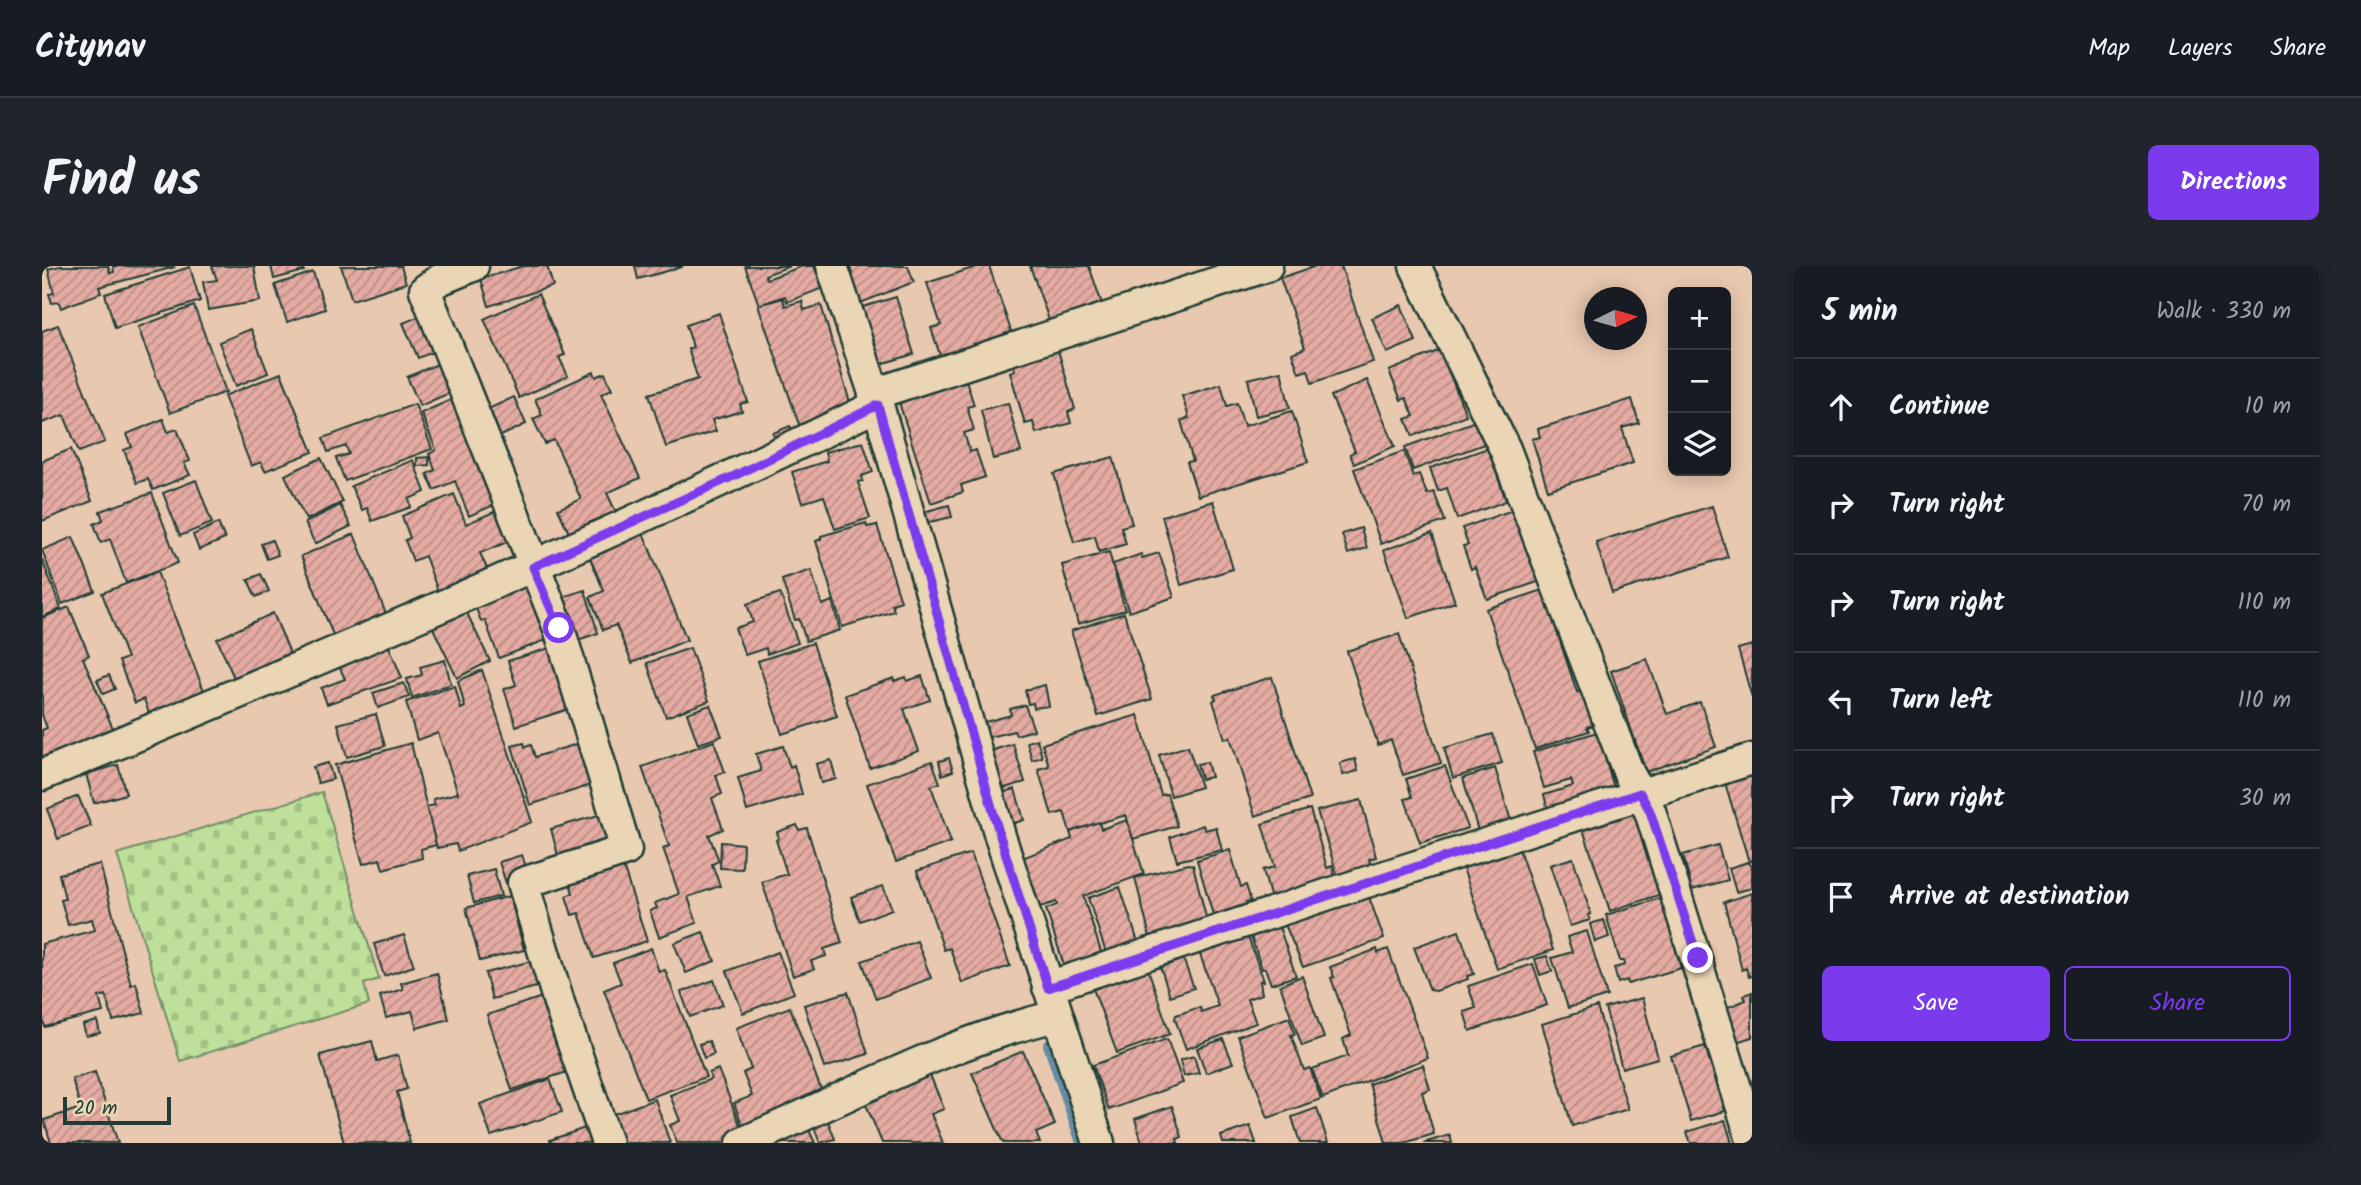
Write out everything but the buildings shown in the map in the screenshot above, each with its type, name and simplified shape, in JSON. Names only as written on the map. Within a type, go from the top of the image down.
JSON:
[{"type":"street","points":[[473,266],[439,279],[425,290],[559,628],[626,850],[523,883],[559,1006],[607,1143]]},
{"type":"street","points":[[832,266],[876,400],[1000,836],[1099,1143]]},
{"type":"street","points":[[42,775],[533,567],[734,476],[876,400],[1267,266]]},
{"type":"street","points":[[1415,266],[1505,449],[1629,774],[1650,811],[1698,958],[1752,1140]]},
{"type":"street","points":[[1048,988],[1640,793],[1752,759]]},
{"type":"street","points":[[741,1143],[903,1070],[1023,1024],[1057,1016]]},
{"type":"green space","points":[[322,792],[379,979],[364,984],[369,1004],[180,1061],[117,854]]},
{"type":"waterway","points":[[1048,1045],[1081,1143]]},
{"type":"route","points":[[559,628],[533,567],[734,476],[878,405],[1000,836],[1048,988],[1640,793],[1650,811],[1698,958]]}]
